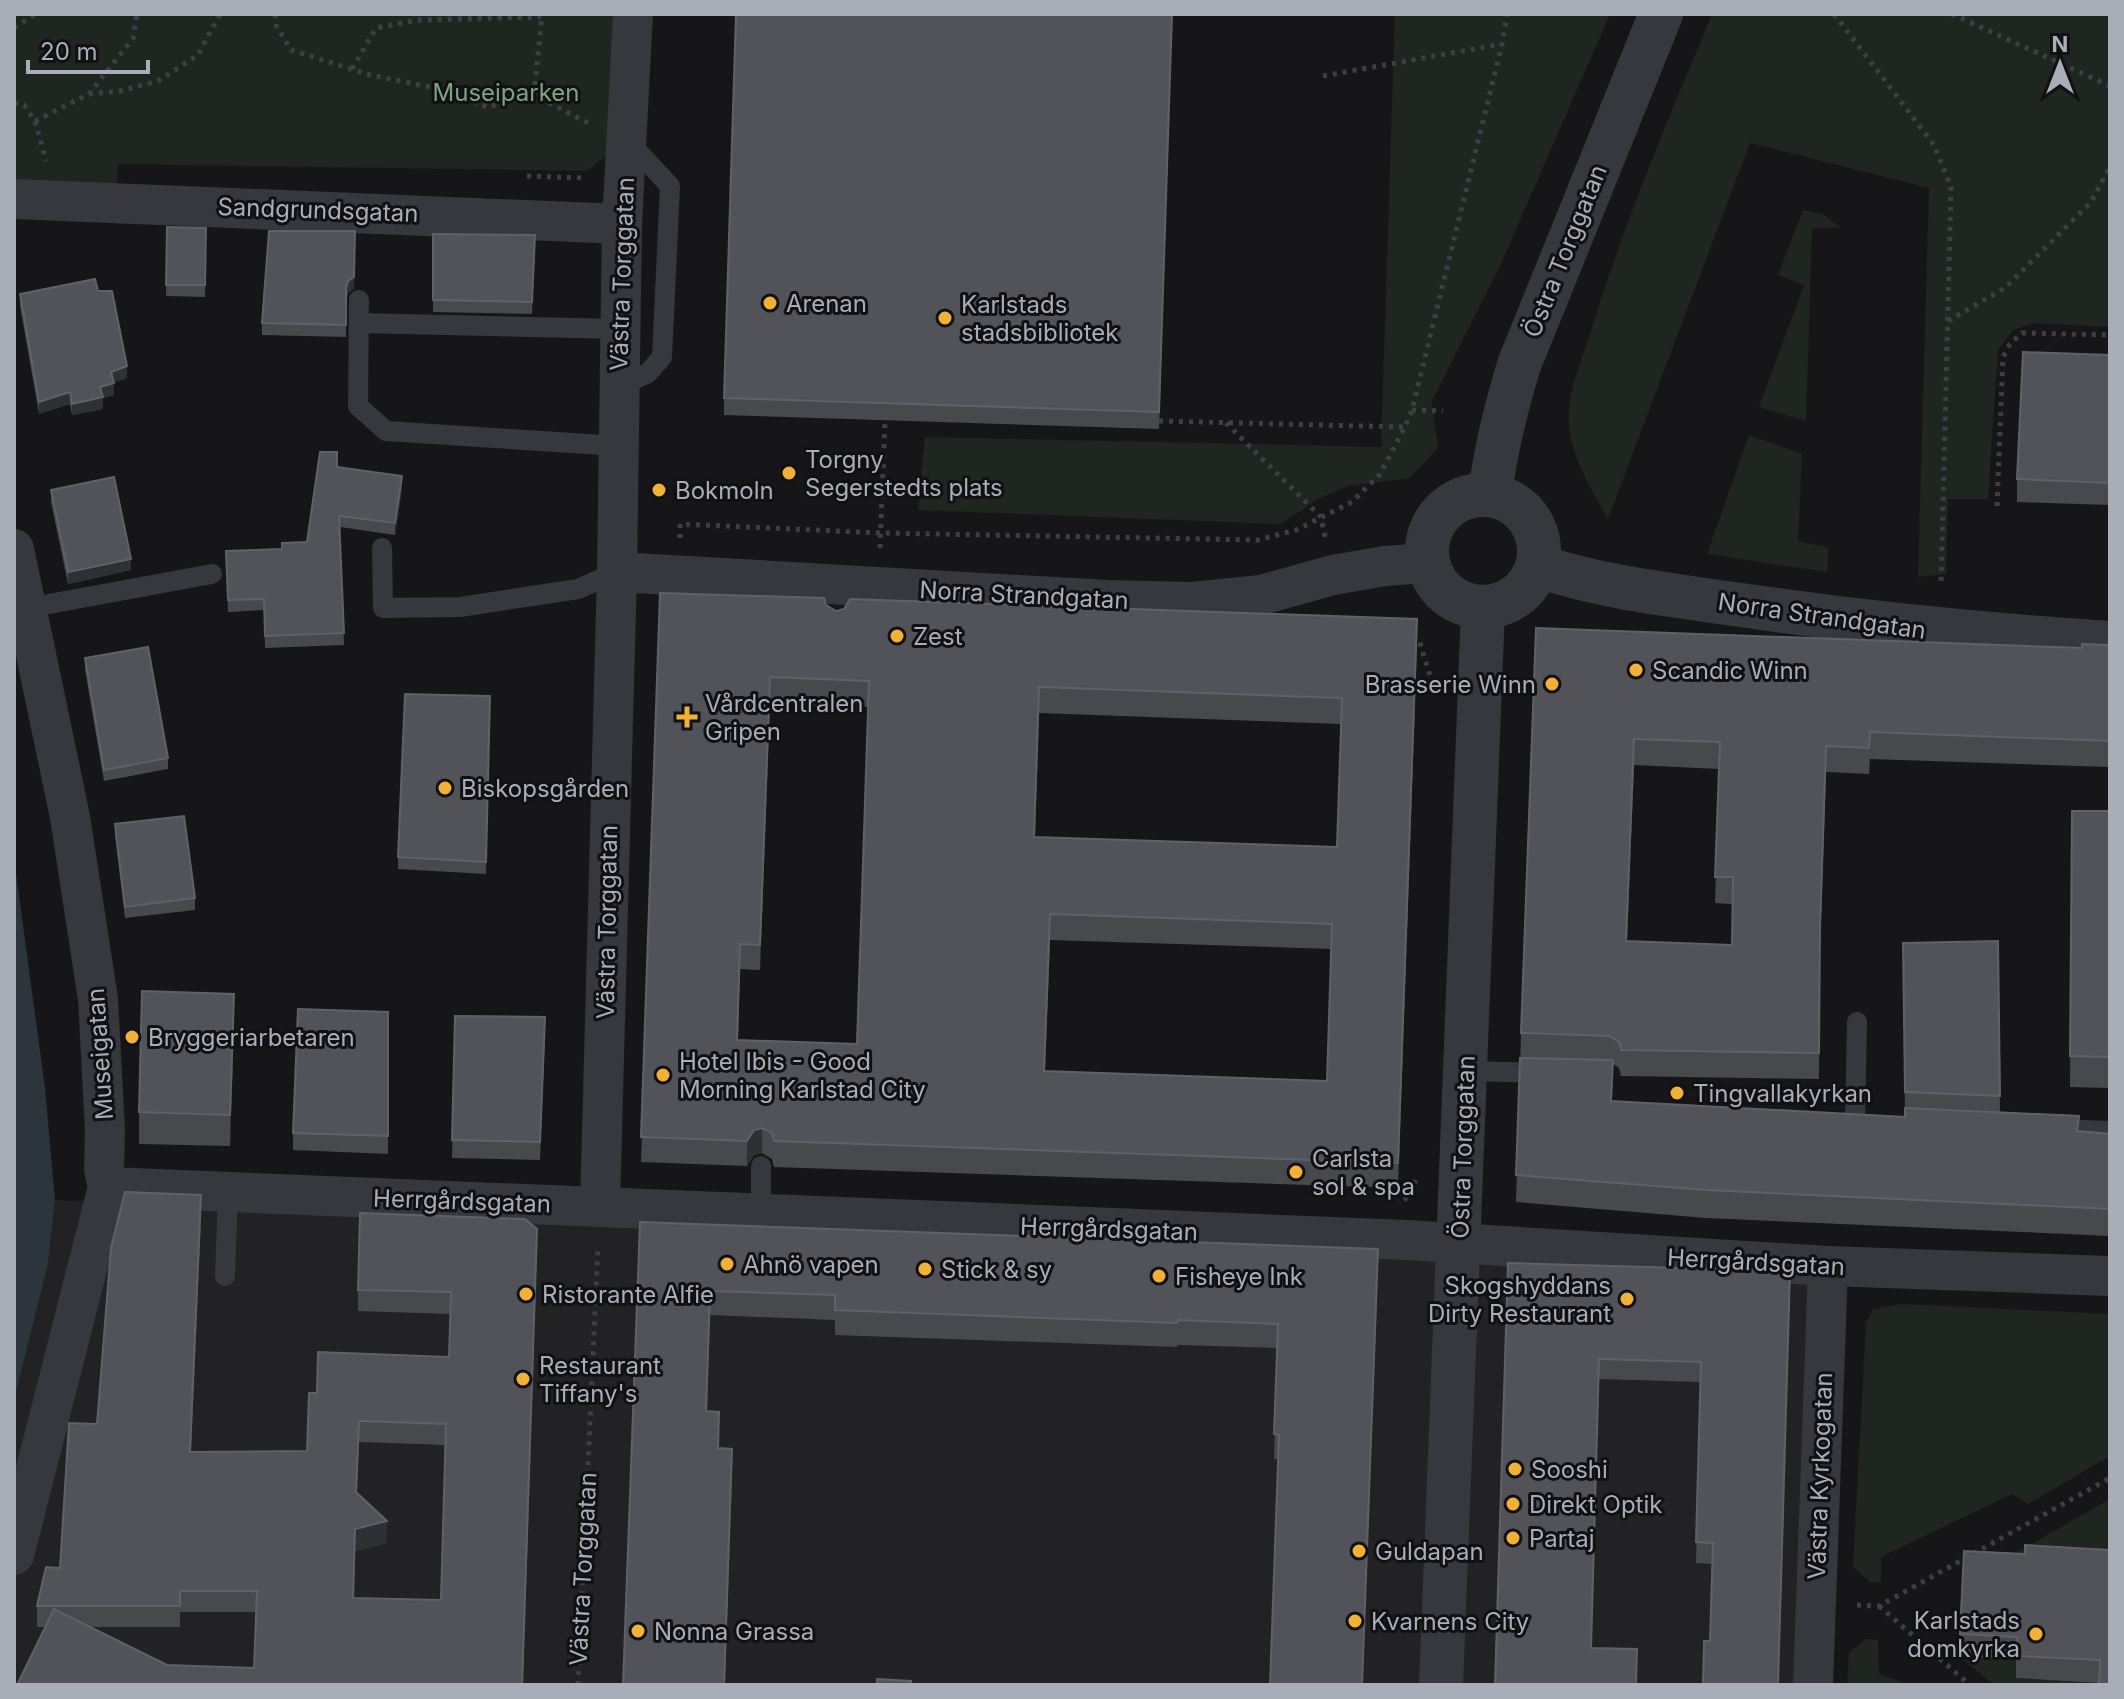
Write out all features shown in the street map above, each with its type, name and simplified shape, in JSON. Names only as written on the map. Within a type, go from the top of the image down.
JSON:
[{"type":"street","name":"Västra Torggatan","points":[[600,1207],[617,572],[622,224],[633,14]]},
{"type":"street","name":"Östra Torggatan","points":[[1490,495],[1503,416],[1519,365],[1661,14]]},
{"type":"street","name":"Sandgrundsgatan","points":[[14,199],[622,224]]},
{"type":"street","points":[[1490,495],[1510,501],[1532,522],[1540,551],[1532,579],[1512,600],[1483,608],[1459,602],[1439,586],[1427,563],[1428,535],[1443,511],[1467,497],[1490,495]]},
{"type":"street","name":"Museigatan","points":[[14,549],[70,817],[98,999],[104,1169],[108,1187],[14,1555]]},
{"type":"street","name":"Norra Strandgatan","points":[[617,572],[679,575],[838,592],[879,588],[1192,602],[1261,595],[1333,575],[1427,563]]},
{"type":"street","name":"Norra Strandgatan","points":[[1538,566],[1611,586],[1844,620],[1940,631],[2110,643]]},
{"type":"street","name":"Östra Torggatan","points":[[1441,1685],[1483,608]]},
{"type":"street","name":"Herrgårdsgatan","points":[[108,1187],[1392,1241],[1828,1266],[2110,1276]]},
{"type":"street","name":"Västra Kyrkogatan","points":[[1813,1685],[1828,1266]]},
{"type":"lane","points":[[619,386],[648,373],[662,357],[670,186],[628,141]]},
{"type":"lane","points":[[359,300],[358,406],[386,431],[618,446]]},
{"type":"lane","points":[[359,323],[620,329]]},
{"type":"lane","points":[[382,548],[383,608],[460,607],[578,589],[617,572]]},
{"type":"lane","points":[[27,608],[212,574]]},
{"type":"lane","points":[[1855,1120],[1857,1022]]},
{"type":"lane","points":[[1465,1071],[1560,1074]]},
{"type":"lane","points":[[2030,1128],[2110,1131]]},
{"type":"lane","points":[[761,1166],[761,1214]]},
{"type":"lane","points":[[225,1276],[228,1192]]},
{"type":"path","points":[[14,28],[35,14]]},
{"type":"path","points":[[89,94],[133,38],[137,14]]},
{"type":"path","points":[[35,121],[89,94],[120,91],[158,81],[198,55],[220,14]]},
{"type":"path","points":[[275,14],[276,25],[291,50],[352,69],[445,90],[487,107],[534,95],[588,123]]},
{"type":"path","points":[[679,575],[680,524],[881,533],[1258,540],[1296,530],[1352,502],[1380,474],[1412,410],[1507,14]]},
{"type":"path","points":[[1834,14],[1934,145],[1951,187],[1940,631]]},
{"type":"path","points":[[1952,14],[2110,86]]},
{"type":"path","points":[[352,69],[376,28],[417,20],[542,16],[534,95]]},
{"type":"path","points":[[1323,76],[1502,44]]},
{"type":"path","points":[[14,103],[24,105],[35,121],[48,165]]},
{"type":"path","points":[[1948,322],[2005,288],[2091,202],[2110,167]]},
{"type":"path","points":[[1997,506],[2003,357],[2010,344],[2022,333],[2038,331],[2110,335]]},
{"type":"path","points":[[1412,410],[1443,411]]},
{"type":"path","points":[[879,588],[885,421]]},
{"type":"path","points":[[1159,421],[1405,427]]},
{"type":"path","points":[[1226,423],[1321,517]]},
{"type":"path","points":[[1406,637],[1419,640],[1433,685],[1435,709]]},
{"type":"path","points":[[1392,1241],[1396,1208],[1411,1194],[1417,1174]]},
{"type":"path","name":"Västra Torggatan","points":[[578,1685],[600,1207]]},
{"type":"path","points":[[1865,1605],[1879,1606],[2110,1478]]},
{"type":"path","points":[[1879,1606],[1970,1685]]},
{"type":"shaded area","points":[[14,859],[45,1088],[55,1200],[48,1264],[14,1400]]},
{"type":"shaded area","points":[[55,1200],[1822,1275],[1806,1685],[14,1685],[14,1400],[48,1264]]},
{"type":"green space","name":"Museiparken","points":[[14,14],[616,14],[608,154],[587,171],[118,164],[117,186],[14,179]]},
{"type":"green space","points":[[1395,14],[1610,14],[1500,266],[1432,401],[1438,448],[1410,478],[1348,486],[1320,498],[1281,524],[918,510],[925,437],[1381,447]]},
{"type":"green space","points":[[1712,14],[2110,14],[2110,327],[2034,323],[2013,330],[1998,350],[1988,499],[1948,499],[1946,574],[1918,577],[1929,188],[1750,143],[1608,519],[1578,461],[1569,423],[1575,378],[1632,213]]},
{"type":"green space","points":[[1803,210],[1823,214],[1841,228],[1812,228],[1806,421],[1759,407],[1804,285],[1778,275]]},
{"type":"green space","points":[[1749,435],[1802,454],[1798,541],[1829,548],[1827,572],[1707,554]]},
{"type":"green space","points":[[1902,1304],[2110,1314],[2110,1456],[2028,1504],[2012,1494],[1881,1557],[1881,1582],[1870,1582],[1853,1567],[1866,1323],[1873,1309]]},
{"type":"green space","points":[[2110,1499],[2110,1559],[1979,1574]]},
{"type":"green space","points":[[1865,1639],[1878,1640],[1879,1674],[1910,1685],[1847,1685],[1849,1653]]},
{"type":"green space","points":[[1960,1657],[2017,1659],[2016,1678],[2100,1685],[1994,1685]]},
{"type":"building","name":"Karlstads stadsbibliotek","points":[[736,14],[1172,14],[1159,412],[724,398]]},
{"type":"building","points":[[167,227],[206,228],[205,285],[166,285]]},
{"type":"building","points":[[269,231],[355,231],[354,277],[348,281],[346,288],[346,325],[262,323]]},
{"type":"building","points":[[433,234],[535,235],[532,302],[433,300]]},
{"type":"building","points":[[95,279],[98,291],[112,291],[127,366],[111,372],[114,383],[100,387],[103,397],[72,404],[70,392],[39,402],[20,294]]},
{"type":"building","points":[[2023,352],[2110,355],[2110,483],[2017,479]]},
{"type":"building","points":[[320,452],[337,452],[337,467],[402,476],[395,523],[339,516],[344,633],[265,636],[264,599],[228,600],[226,551],[282,549],[282,543],[307,542]]},
{"type":"building","points":[[114,477],[131,559],[68,572],[51,490]]},
{"type":"building","points":[[660,593],[824,598],[826,605],[836,611],[844,609],[850,599],[1417,619],[1398,1163],[774,1141],[772,1133],[762,1128],[754,1130],[747,1141],[641,1137]],"holes":[[[770,677],[869,681],[857,1044],[737,1040],[740,944],[760,945]],[[1039,687],[1342,698],[1337,847],[1034,837]],[[1050,914],[1332,924],[1327,1081],[1044,1071]]]},
{"type":"building","points":[[1536,628],[2082,648],[2082,644],[2110,645],[2110,741],[1870,732],[1869,748],[1826,746],[1819,1053],[1621,1050],[1619,1042],[1609,1036],[1521,1033]],"holes":[[[1634,739],[1720,742],[1715,877],[1733,877],[1732,945],[1626,941]]]},
{"type":"building","points":[[148,647],[168,758],[104,770],[85,658]]},
{"type":"building","name":"Biskopsgården","points":[[405,694],[490,696],[486,862],[398,857]]},
{"type":"building","points":[[2072,811],[2110,811],[2110,1057],[2070,1056]]},
{"type":"building","points":[[184,816],[195,898],[125,907],[115,824]]},
{"type":"building","points":[[1998,941],[2000,1096],[1905,1092],[1903,943]]},
{"type":"building","points":[[142,991],[234,994],[230,1115],[139,1112]]},
{"type":"building","points":[[298,1009],[388,1012],[388,1136],[293,1133]]},
{"type":"building","points":[[455,1016],[545,1017],[540,1142],[452,1140]]},
{"type":"building","points":[[1520,1058],[1613,1060],[1611,1101],[1905,1117],[1905,1108],[2079,1116],[2077,1131],[2110,1134],[2110,1209],[1706,1190],[1516,1175]]},
{"type":"building","points":[[125,1192],[201,1195],[190,1452],[307,1451],[309,1393],[317,1393],[318,1352],[449,1357],[451,1292],[358,1290],[360,1213],[525,1219],[537,1229],[522,1685],[17,1685],[54,1609],[167,1665],[254,1668],[257,1591],[180,1591],[180,1606],[37,1606],[46,1567],[60,1568],[69,1423],[97,1424],[111,1248]],"holes":[[[359,1421],[446,1424],[441,1600],[353,1598],[355,1529],[387,1521],[356,1492]]]},
{"type":"building","points":[[640,1222],[1378,1249],[1362,1685],[1270,1685],[1279,1435],[1274,1434],[1278,1324],[835,1310],[835,1295],[710,1291],[706,1411],[719,1412],[718,1448],[732,1449],[724,1685],[623,1685]]},
{"type":"building","points":[[1508,1263],[1790,1271],[1778,1685],[1703,1685],[1704,1641],[1710,1641],[1713,1543],[1696,1542],[1701,1362],[1599,1359],[1591,1648],[1637,1649],[1636,1685],[1495,1685]]},
{"type":"building","name":"Karlstads domkyrka","points":[[2110,1536],[2110,1685],[2099,1685],[2100,1660],[2016,1656],[2017,1637],[1960,1634],[1964,1551],[2025,1554],[2025,1545],[2109,1550]]},
{"type":"building","points":[[877,1679],[911,1681],[911,1685],[877,1685]]},
{"type":"place","name":"Arenan","points":[[770,303]]},
{"type":"place","name":"Karlstads stadsbibliotek","points":[[945,318]]},
{"type":"place","name":"Torgny Segerstedts plats","points":[[789,473]]},
{"type":"place","name":"Bokmoln","points":[[659,490]]},
{"type":"place","name":"Zest","points":[[897,636]]},
{"type":"place","name":"Scandic Winn","points":[[1636,670]]},
{"type":"place","name":"Brasserie Winn","points":[[1552,684]]},
{"type":"place","name":"Vårdcentralen Gripen","points":[[687,717]]},
{"type":"place","name":"Biskopsgården","points":[[445,788]]},
{"type":"place","name":"Bryggeriarbetaren","points":[[132,1037]]},
{"type":"place","name":"Hotel Ibis - Good Morning Karlstad City","points":[[663,1075]]},
{"type":"place","name":"Tingvallakyrkan","points":[[1677,1093]]},
{"type":"place","name":"Carlsta sol & spa","points":[[1296,1172]]},
{"type":"place","name":"Ahnö vapen","points":[[727,1264]]},
{"type":"place","name":"Stick & sy","points":[[925,1269]]},
{"type":"place","name":"Fisheye Ink","points":[[1159,1276]]},
{"type":"place","name":"Ristorante Alfie","points":[[526,1294]]},
{"type":"place","name":"Skogshyddans Dirty Restaurant","points":[[1627,1299]]},
{"type":"place","name":"Restaurant Tiffany's","points":[[523,1379]]},
{"type":"place","name":"Sooshi","points":[[1515,1469]]},
{"type":"place","name":"Direkt Optik","points":[[1513,1504]]},
{"type":"place","name":"Partaj","points":[[1513,1538]]},
{"type":"place","name":"Guldapan","points":[[1359,1551]]},
{"type":"place","name":"Kvarnens City","points":[[1355,1621]]},
{"type":"place","name":"Nonna Grassa","points":[[638,1631]]},
{"type":"place","name":"Karlstads domkyrka","points":[[2036,1634]]}]
